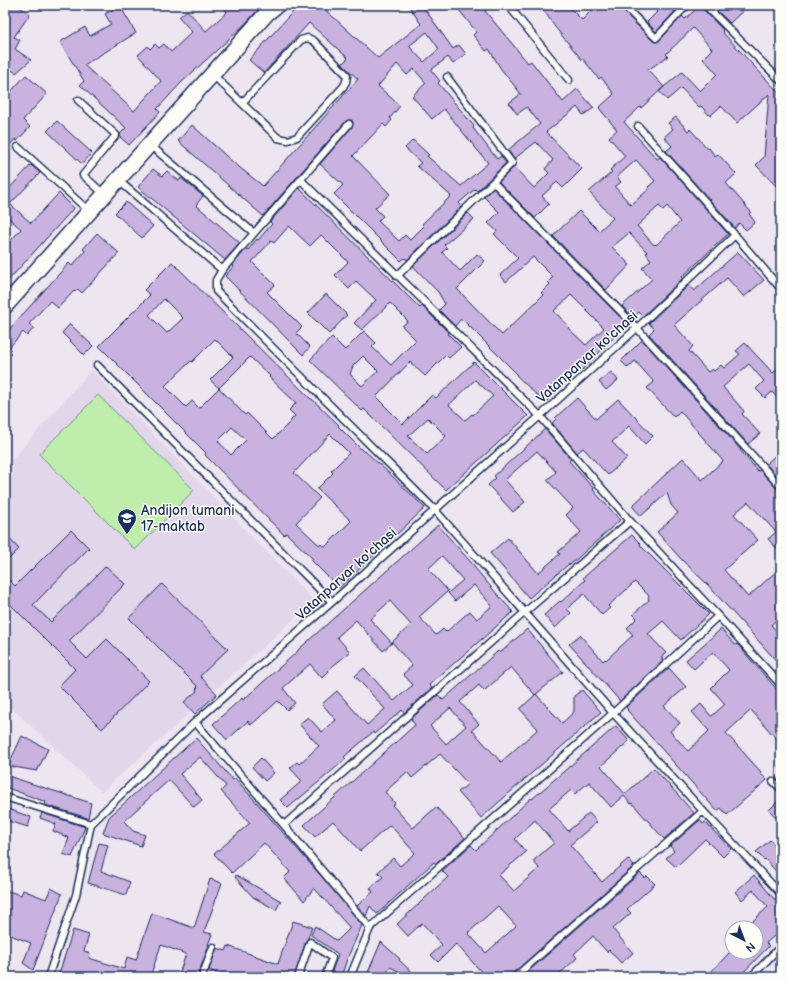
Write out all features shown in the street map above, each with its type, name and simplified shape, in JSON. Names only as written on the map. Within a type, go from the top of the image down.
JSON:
[{"type":"street","points":[[5,306],[267,13],[277,5]]},
{"type":"lane","points":[[508,5],[569,80]]},
{"type":"lane","points":[[623,5],[656,38],[687,5]]},
{"type":"lane","points":[[705,5],[781,81]]},
{"type":"lane","points":[[212,74],[278,138],[288,140],[297,137],[343,87],[346,82],[347,75],[314,42],[308,38],[301,40],[242,103]]},
{"type":"lane","points":[[397,276],[512,163],[447,77]]},
{"type":"lane","points":[[78,100],[116,135],[83,175],[105,195]]},
{"type":"lane","points":[[349,124],[222,270],[216,280],[216,291],[435,510],[613,713],[781,894]]},
{"type":"lane","points":[[638,126],[781,289]]},
{"type":"lane","points":[[150,144],[254,233]]},
{"type":"lane","points":[[18,147],[90,211]]},
{"type":"lane","points":[[118,180],[222,270]]},
{"type":"lane","points":[[301,180],[540,416],[630,521],[781,685]]},
{"type":"lane","points":[[493,182],[637,328],[781,487]]},
{"type":"lane","name":"Vatanparvar ko'chasi","points":[[91,824],[195,722],[540,416],[637,328],[735,235]]},
{"type":"lane","points":[[97,365],[332,602]]},
{"type":"lane","points":[[284,825],[524,612],[630,521]]},
{"type":"lane","points":[[350,977],[370,928],[613,713],[718,616]]},
{"type":"lane","points":[[195,722],[370,928]]},
{"type":"lane","points":[[773,781],[781,788]]},
{"type":"lane","points":[[5,797],[91,824],[76,895],[48,977]]},
{"type":"lane","points":[[515,977],[703,811]]},
{"type":"lane","points":[[298,977],[310,942],[332,958],[325,977]]},
{"type":"lane","points":[[751,977],[781,946]]},
{"type":"lane","points":[[202,977],[213,947]]},
{"type":"shaded area","name":"Andijon tumani 17-maktab","points":[[91,370],[314,601],[102,792],[5,702],[5,468]]},
{"type":"green space","points":[[98,395],[194,490],[135,550],[39,454]]},
{"type":"building","points":[[10,5],[17,5],[30,14],[14,37],[20,40],[15,49],[31,60],[16,73],[5,66],[5,13]]},
{"type":"building","points":[[222,5],[263,5],[242,27],[181,83],[157,109],[160,112],[129,145],[120,137],[120,134],[126,128],[80,85],[84,81],[60,42],[85,27],[90,36],[111,24],[105,14],[120,6],[136,33],[84,65],[134,111],[161,81],[138,55],[148,46],[150,49],[155,44],[159,48],[164,44],[171,52],[192,32],[179,17],[187,10],[206,31],[227,12]]},
{"type":"building","points":[[299,5],[320,5],[378,58],[421,24],[408,5],[422,5],[453,49],[459,45],[466,54],[453,64],[448,57],[431,70],[440,81],[438,83],[474,126],[473,128],[497,159],[501,156],[506,163],[477,191],[475,189],[459,203],[462,206],[407,260],[405,258],[401,261],[334,194],[343,185],[320,164],[352,127],[352,120],[348,120],[263,216],[178,141],[192,125],[234,163],[263,186],[358,79],[342,64],[348,58],[309,23],[264,73],[249,60]],"holes":[[[427,32],[439,49],[424,62],[409,46]],[[397,64],[407,75],[414,69],[426,83],[412,96],[432,119],[444,109],[488,163],[461,186],[427,156],[429,155],[413,140],[405,148],[421,163],[417,166],[451,196],[422,224],[424,226],[410,240],[405,235],[399,241],[378,221],[383,216],[375,208],[390,194],[353,156],[383,124],[386,127],[392,120],[390,118],[400,106],[378,86]]]},
{"type":"building","points":[[455,5],[481,5],[528,63],[531,61],[563,102],[577,89],[594,108],[583,115],[577,107],[546,132],[582,169],[563,188],[557,182],[542,196],[549,204],[535,218],[499,182],[514,167],[534,188],[549,173],[545,169],[553,160],[536,142],[514,159],[508,150],[540,124],[527,107],[517,114],[509,103],[521,94],[501,69],[489,49],[486,51],[473,35],[476,32],[475,30]]},
{"type":"building","points":[[540,5],[567,5],[582,20],[597,5],[619,5],[620,8],[655,42],[659,41],[682,16],[685,19],[701,5],[702,8],[723,30],[722,31],[724,34],[781,95],[781,150],[777,187],[756,165],[764,157],[769,94],[737,123],[721,106],[710,116],[681,88],[667,100],[659,91],[624,122],[657,159],[660,157],[728,234],[643,316],[639,312],[633,318],[622,306],[652,279],[642,268],[651,260],[646,253],[647,252],[629,233],[612,247],[630,265],[606,290],[553,236],[579,211],[599,231],[613,218],[589,192],[612,172],[610,170],[625,156],[609,137],[617,130],[599,108],[614,94],[601,77],[599,79],[583,59],[582,60],[555,27]],"holes":[[[693,28],[712,49],[703,58],[717,74],[700,91],[682,72],[664,87],[648,70],[668,56],[666,54]],[[636,160],[655,181],[648,187],[649,189],[631,205],[615,187],[621,182],[617,177]],[[659,206],[663,210],[667,206],[680,222],[656,245],[654,245],[637,226]]]},
{"type":"building","points":[[650,5],[672,5],[676,10],[656,32],[647,22],[657,12]]},
{"type":"building","points":[[711,5],[749,5],[730,23]]},
{"type":"building","points":[[26,75],[47,94],[23,120],[30,127],[17,141],[15,139],[5,151],[5,109],[9,104],[5,101],[5,98]]},
{"type":"building","points":[[676,117],[688,131],[690,129],[708,149],[709,148],[715,156],[718,154],[736,174],[726,183],[751,212],[749,214],[755,222],[746,230],[739,223],[735,228],[666,151],[672,146],[664,137],[673,129],[668,123]]},
{"type":"building","points":[[57,121],[92,153],[82,164],[47,131]]},
{"type":"building","points":[[31,165],[40,173],[10,204],[5,200],[5,193]]},
{"type":"building","points":[[153,169],[162,176],[167,171],[179,181],[181,178],[203,196],[196,205],[240,243],[225,260],[138,187]]},
{"type":"building","points":[[299,188],[420,308],[422,306],[461,347],[449,358],[446,355],[425,376],[410,362],[376,397],[403,424],[432,395],[436,398],[474,362],[528,416],[446,490],[364,409],[362,411],[310,360],[332,337],[345,350],[364,331],[376,343],[372,347],[391,365],[416,340],[402,326],[408,321],[390,303],[362,330],[354,323],[376,300],[356,281],[349,289],[335,275],[348,262],[321,235],[310,246],[289,226],[274,243],[271,241],[252,262],[275,285],[267,292],[302,327],[296,333],[310,347],[303,355],[225,276],[246,249],[248,250],[272,224],[270,222]],"holes":[[[363,356],[378,371],[362,386],[350,374],[353,366]],[[475,380],[493,396],[473,415],[472,414],[465,420],[449,405]],[[428,418],[446,436],[427,454],[408,436]]]},
{"type":"building","points":[[493,188],[627,324],[582,370],[580,368],[545,403],[463,320],[462,321],[461,319],[455,326],[439,310],[445,304],[438,292],[413,266],[468,213],[474,219],[444,245],[447,248],[442,252],[460,271],[477,254],[485,261],[457,289],[502,335],[543,295],[541,293],[550,284],[548,282],[553,277],[533,257],[506,282],[500,275],[518,258],[494,234],[497,231],[488,223],[499,212],[484,197]],"holes":[[[571,295],[604,328],[586,345],[568,328],[569,327],[554,311]]]},
{"type":"building","points":[[59,193],[74,208],[5,284],[5,247],[21,229],[5,215],[5,211],[10,204],[31,223]]},
{"type":"building","points":[[126,202],[153,226],[142,238],[115,213]]},
{"type":"building","points":[[97,233],[119,253],[82,293],[78,289],[75,292],[74,291],[58,308],[50,301],[29,324],[34,328],[27,336],[23,332],[5,352],[5,334],[69,263],[72,266],[85,251],[83,249]]},
{"type":"building","points":[[738,252],[764,280],[744,297],[727,278],[674,325],[693,346],[689,351],[708,372],[712,369],[714,371],[721,365],[724,368],[740,354],[736,351],[745,343],[773,373],[781,365],[781,402],[772,392],[765,398],[756,389],[764,381],[749,364],[723,387],[744,411],[742,414],[760,434],[748,444],[649,334],[654,329],[649,323],[689,285],[694,291]]},
{"type":"building","points":[[172,262],[339,425],[338,426],[364,452],[365,451],[425,508],[339,588],[311,560],[313,559],[286,533],[284,535],[205,455],[206,453],[99,346],[150,295],[144,290]],"holes":[[[164,299],[183,318],[167,333],[149,315]],[[215,339],[233,357],[210,380],[219,388],[199,408],[192,401],[186,407],[165,386]],[[250,357],[296,403],[289,410],[295,416],[273,439],[247,413],[245,415],[219,388]],[[232,427],[246,440],[231,455],[218,441]],[[330,434],[349,453],[331,471],[333,473],[317,489],[351,521],[326,546],[318,544],[296,523],[320,498],[294,473]]]},
{"type":"building","points":[[326,294],[347,315],[329,334],[308,313]]},
{"type":"building","points":[[70,324],[93,346],[84,355],[62,333]]},
{"type":"building","points":[[642,340],[758,471],[760,470],[778,490],[781,491],[781,553],[768,539],[776,532],[748,502],[734,514],[758,540],[724,570],[748,597],[781,567],[781,616],[771,625],[781,636],[781,666],[707,584],[681,559],[657,532],[678,513],[671,505],[667,493],[641,516],[632,506],[683,458],[702,480],[723,461],[680,411],[674,417],[647,388],[654,382],[635,361],[628,368],[621,361]]},
{"type":"building","points":[[611,372],[618,380],[606,390],[599,382]]},
{"type":"building","points":[[577,398],[596,419],[618,399],[653,436],[645,444],[629,426],[612,442],[627,458],[608,475],[583,448],[577,453],[552,423],[556,419],[555,418]]},
{"type":"building","points":[[545,429],[571,459],[569,461],[620,520],[570,565],[569,564],[529,598],[490,553],[508,538],[538,573],[560,554],[558,552],[581,532],[566,515],[573,508],[547,480],[556,472],[537,451],[505,480],[525,502],[513,512],[488,485],[496,478],[494,476]]},
{"type":"building","points":[[781,450],[781,480],[766,464]]},
{"type":"building","points":[[438,525],[513,612],[429,685],[432,688],[404,713],[402,710],[374,734],[373,732],[344,757],[346,759],[288,808],[280,800],[302,781],[290,768],[297,762],[299,764],[319,746],[299,724],[308,717],[322,732],[336,720],[322,704],[337,691],[367,725],[385,709],[355,676],[364,668],[394,701],[413,685],[403,674],[412,666],[392,642],[411,625],[390,601],[370,619],[392,643],[383,651],[356,620],[337,637],[350,652],[328,670],[329,671],[322,678],[310,664],[283,688],[295,703],[287,710],[278,701],[251,725],[248,721],[227,740],[213,724],[242,698],[243,700]],"holes":[[[442,556],[463,580],[448,593],[455,601],[474,585],[492,606],[477,619],[470,611],[446,632],[443,629],[436,635],[419,617],[448,591],[428,569]]]},
{"type":"building","points":[[71,530],[89,548],[33,605],[51,622],[106,566],[125,584],[69,641],[87,659],[107,639],[149,681],[102,729],[59,686],[75,669],[5,599],[5,576],[15,586]]},
{"type":"building","points":[[5,534],[19,549],[5,563]]},
{"type":"building","points":[[632,535],[641,544],[640,545],[709,614],[681,640],[663,621],[648,634],[666,653],[661,657],[663,658],[661,660],[663,661],[620,701],[569,644],[580,635],[603,661],[605,659],[606,660],[633,635],[627,628],[637,618],[633,614],[649,600],[649,596],[635,582],[608,606],[610,608],[602,615],[584,594],[567,609],[571,613],[555,628],[544,615],[560,601],[561,602],[585,580],[583,578]]},
{"type":"building","points":[[162,584],[228,649],[200,676],[217,694],[195,714],[184,702],[197,691],[196,689],[198,687],[129,618]]},
{"type":"building","points":[[527,629],[563,672],[536,694],[562,723],[574,712],[574,696],[582,690],[601,712],[481,818],[458,792],[468,784],[440,754],[412,778],[407,772],[385,792],[395,803],[393,806],[413,828],[436,807],[465,838],[436,864],[434,862],[377,914],[370,906],[366,916],[357,906],[373,892],[370,888],[383,877],[378,872],[393,858],[400,866],[415,853],[390,825],[360,851],[333,821],[315,837],[304,825],[415,725],[411,719],[438,695],[443,700],[498,651],[500,653]],"holes":[[[511,667],[535,695],[520,709],[538,729],[501,762],[472,730],[479,724],[460,702],[479,685],[484,691]],[[450,708],[466,726],[446,744],[430,726]]]},
{"type":"building","points":[[721,629],[735,645],[737,644],[744,651],[781,694],[781,744],[751,710],[726,733],[767,780],[727,815],[721,808],[717,811],[627,710],[626,707],[669,668],[686,687],[664,706],[680,723],[670,731],[688,751],[709,731],[692,712],[701,704],[712,716],[725,704],[711,688],[729,670],[713,652],[694,669],[686,660]]},
{"type":"building","points":[[616,726],[629,741],[601,766],[625,794],[654,768],[694,813],[664,839],[624,796],[611,807],[589,782],[575,794],[571,790],[549,809],[568,831],[589,813],[597,822],[570,845],[602,882],[628,859],[634,866],[512,974],[511,977],[486,977],[456,944],[438,962],[431,955],[442,945],[422,923],[408,936],[397,924],[448,877],[442,871],[471,845],[476,850],[531,798],[532,799]],"holes":[[[535,820],[554,843],[533,861],[539,868],[514,891],[499,875],[526,852],[515,839]],[[498,906],[516,926],[486,953],[468,933]]]},
{"type":"building","points":[[22,736],[48,749],[37,771],[8,766]]},
{"type":"building","points":[[196,738],[233,780],[235,778],[362,925],[341,977],[330,977],[338,954],[311,935],[315,926],[337,941],[350,928],[314,888],[304,901],[284,878],[290,872],[264,843],[232,873],[214,854],[250,823],[221,791],[226,786],[200,757],[180,774],[202,800],[194,807],[169,780],[124,821],[133,831],[145,835],[141,846],[103,833],[109,817]]},
{"type":"building","points":[[261,758],[274,773],[265,781],[252,767]]},
{"type":"building","points":[[5,775],[91,803],[88,818],[45,805],[46,802],[5,787]]},
{"type":"building","points":[[781,798],[781,823],[769,810]]},
{"type":"building","points":[[5,808],[31,817],[28,827],[5,820]]},
{"type":"building","points":[[42,813],[85,827],[72,857],[63,854],[69,838],[53,831],[56,824],[40,818]]},
{"type":"building","points":[[700,820],[703,824],[705,822],[731,849],[723,857],[705,839],[676,867],[666,858],[674,851],[670,846]]},
{"type":"building","points":[[770,840],[781,852],[781,877],[765,859],[764,860],[756,852]]},
{"type":"building","points":[[99,843],[108,845],[101,871],[130,882],[126,895],[88,883]]},
{"type":"building","points":[[640,873],[645,878],[647,876],[655,884],[627,909],[631,913],[613,929],[633,953],[621,963],[609,950],[607,952],[593,936],[574,954],[577,958],[556,977],[522,977]]},
{"type":"building","points":[[236,875],[281,901],[276,910],[253,897],[235,877]]},
{"type":"building","points":[[754,875],[775,900],[778,897],[781,898],[781,930],[766,943],[769,946],[764,951],[764,920],[754,920],[768,907],[753,890],[742,900],[735,892]]},
{"type":"building","points":[[210,879],[222,883],[204,932],[212,934],[197,977],[178,977],[186,954],[161,945],[150,977],[58,977],[73,930],[89,935],[84,951],[90,953],[89,958],[124,969],[127,957],[136,960],[152,913],[194,928]]},
{"type":"building","points":[[51,888],[62,894],[33,970],[23,963],[31,943],[5,933],[5,890],[21,895],[23,890],[46,899]]},
{"type":"building","points":[[293,921],[312,927],[294,977],[227,977],[209,970],[217,948],[226,951],[228,946],[278,964]]},
{"type":"building","points":[[381,942],[417,977],[411,977],[390,967],[385,977],[366,977]]},
{"type":"building","points":[[724,958],[724,960],[755,960],[739,977],[706,977]]},
{"type":"place","name":"Andijon tumani 17-maktab","points":[[127,535]]}]
